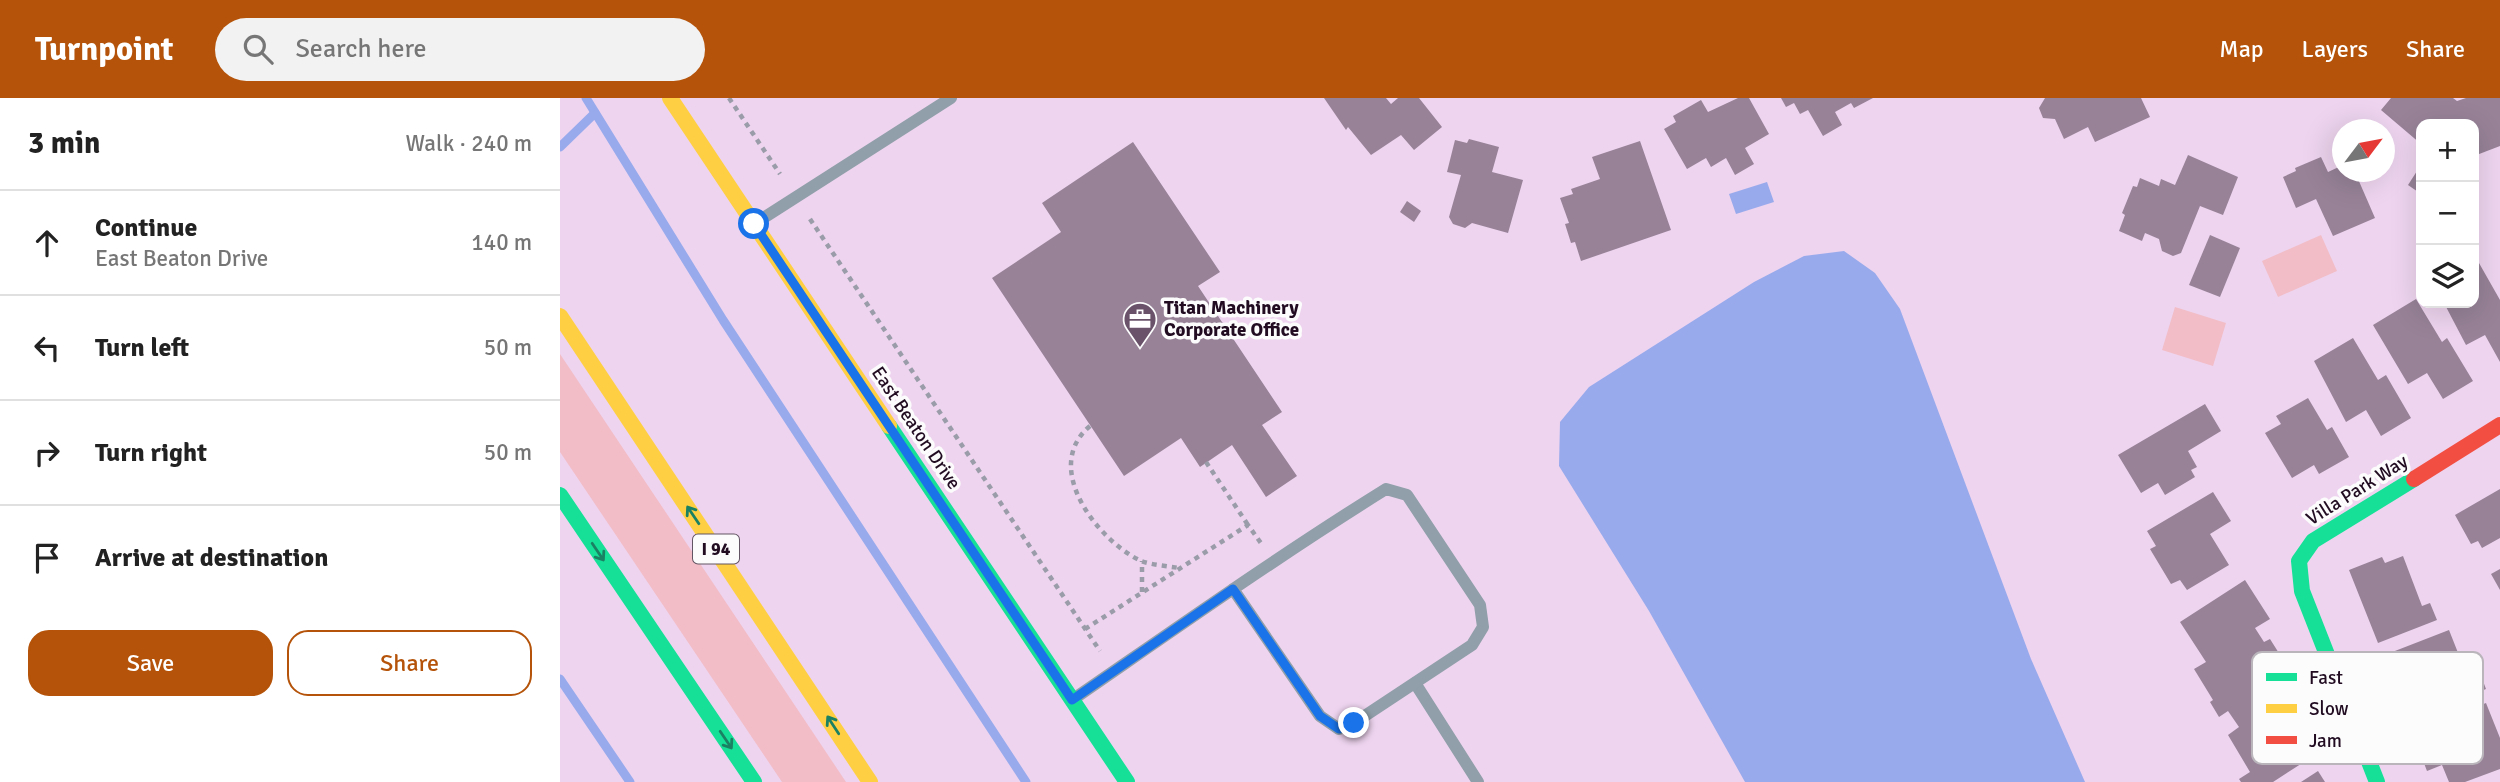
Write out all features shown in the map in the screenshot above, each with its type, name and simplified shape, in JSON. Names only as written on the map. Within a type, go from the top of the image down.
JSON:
[{"type":"main road","name":"East Beaton Drive","points":[[670,98],[1127,782]]},
{"type":"main road","name":"I 94","points":[[560,316],[870,782]]},
{"type":"main road","name":"Villa Park Way","points":[[2326,652],[2302,591],[2299,561],[2313,541],[2500,425]]},
{"type":"main road","points":[[560,495],[754,782]]},
{"type":"main road","name":"Villa Park Way","points":[[2370,764],[2377,782]]},
{"type":"lane","points":[[754,224],[951,98]]},
{"type":"lane","points":[[1072,700],[1273,561],[1386,489],[1407,495],[1480,605],[1483,626],[1472,645],[1354,723],[1339,729],[1320,716],[1233,589]]},
{"type":"lane","points":[[1415,683],[1478,782]]},
{"type":"path","points":[[729,98],[780,174]]},
{"type":"path","points":[[810,219],[1100,651]]},
{"type":"path","points":[[1090,426],[1082,433],[1070,453],[1075,492],[1101,532],[1142,561],[1180,568]]},
{"type":"path","points":[[1206,463],[1273,561]]},
{"type":"path","points":[[1085,629],[1248,524]]},
{"type":"path","points":[[1142,561],[1142,592]]},
{"type":"shaded area","points":[[2321,235],[2337,271],[2278,297],[2262,261]]},
{"type":"shaded area","points":[[2175,307],[2226,323],[2213,366],[2162,350]]},
{"type":"shaded area","points":[[560,354],[846,782],[782,782],[560,452]]},
{"type":"water","points":[[1767,182],[1774,202],[1736,214],[1729,194]]},
{"type":"water","points":[[1844,251],[1875,273],[1900,309],[2031,659],[2085,782],[1745,782],[1649,611],[1559,466],[1560,422],[1589,387],[1754,282],[1804,256]]},
{"type":"building","points":[[1324,98],[1386,98],[1391,104],[1398,98],[1419,98],[1442,127],[1414,150],[1401,135],[1371,155],[1348,127],[1346,130]]},
{"type":"building","points":[[1738,98],[1749,98],[1769,134],[1745,148],[1754,164],[1735,175],[1726,158],[1711,167],[1706,158],[1687,169],[1664,129],[1676,122],[1673,116],[1701,100],[1708,112]]},
{"type":"building","points":[[1781,98],[1873,98],[1854,108],[1851,103],[1835,112],[1842,125],[1823,136],[1808,110],[1800,114],[1794,103],[1786,107]]},
{"type":"building","points":[[2045,98],[2141,98],[2150,117],[2095,142],[2088,127],[2064,139],[2055,119],[2043,118],[2039,108]]},
{"type":"building","points":[[2391,98],[2453,98],[2457,101],[2466,98],[2500,98],[2500,146],[2479,154],[2479,119],[2416,119],[2416,140],[2395,119],[2381,110]]},
{"type":"building","points":[[1469,139],[1499,147],[1492,172],[1523,180],[1508,233],[1472,223],[1465,228],[1453,224],[1449,217],[1461,175],[1447,172],[1455,140],[1467,143]]},
{"type":"building","points":[[1640,141],[1671,230],[1581,261],[1575,242],[1571,243],[1565,224],[1569,223],[1560,198],[1573,194],[1571,189],[1600,179],[1592,157]]},
{"type":"building","name":"Titan Machinery Corporate Office","points":[[1133,142],[1220,272],[1198,286],[1282,412],[1262,425],[1297,476],[1266,497],[1232,445],[1200,467],[1181,438],[1124,476],[992,278],[1061,232],[1042,203]]},
{"type":"building","points":[[2188,155],[2238,177],[2223,215],[2200,206],[2181,253],[2173,256],[2162,251],[2159,239],[2145,233],[2142,241],[2119,231],[2125,215],[2122,213],[2133,186],[2137,187],[2140,178],[2159,186],[2161,179],[2175,185]]},
{"type":"building","points":[[2321,157],[2328,172],[2332,170],[2332,182],[2359,182],[2375,218],[2333,236],[2316,199],[2296,208],[2283,177],[2296,171],[2295,168]]},
{"type":"building","points":[[2416,173],[2416,191],[2408,185]]},
{"type":"building","points":[[1407,201],[1421,211],[1414,222],[1400,212]]},
{"type":"building","points":[[2210,235],[2240,248],[2220,297],[2189,285]]},
{"type":"building","points":[[2479,263],[2500,300],[2500,362],[2485,335],[2466,345],[2447,308],[2479,308]]},
{"type":"building","points":[[2416,299],[2416,308],[2421,308],[2442,342],[2447,338],[2473,381],[2443,399],[2427,373],[2408,384],[2373,325]]},
{"type":"building","points":[[2353,338],[2378,380],[2386,375],[2411,418],[2381,436],[2366,410],[2346,422],[2314,361]]},
{"type":"building","points":[[2308,398],[2327,430],[2332,427],[2349,457],[2319,474],[2314,465],[2292,478],[2265,433],[2281,424],[2276,416]]},
{"type":"building","points":[[2205,404],[2221,431],[2188,451],[2197,467],[2191,470],[2195,477],[2165,495],[2158,483],[2141,493],[2118,455]]},
{"type":"building","points":[[2500,489],[2500,538],[2482,548],[2478,541],[2471,544],[2455,515]]},
{"type":"building","points":[[2213,492],[2231,521],[2210,534],[2229,565],[2187,590],[2180,580],[2171,584],[2150,549],[2156,546],[2147,531]]},
{"type":"building","points":[[2403,556],[2422,606],[2430,603],[2437,620],[2378,643],[2349,570],[2382,557],[2385,563]]},
{"type":"building","points":[[2500,569],[2500,590],[2491,574]]},
{"type":"building","points":[[2245,580],[2270,619],[2255,628],[2264,642],[2270,639],[2278,652],[2252,652],[2252,764],[2301,764],[2273,782],[2241,782],[2239,779],[2250,772],[2228,735],[2239,727],[2228,711],[2219,717],[2210,702],[2213,700],[2194,669],[2206,662],[2180,622]]},
{"type":"building","points":[[2449,630],[2458,652],[2392,652]]},
{"type":"building","points":[[2486,703],[2500,738],[2500,769],[2465,782],[2449,782],[2442,765],[2427,771],[2424,764],[2483,764],[2483,704]]},
{"type":"building","points":[[2318,771],[2325,782],[2301,782]]},
{"type":"waterway","points":[[586,98],[723,320],[1026,782]]},
{"type":"waterway","points":[[560,147],[595,113]]},
{"type":"waterway","points":[[560,679],[630,782]]},
{"type":"traffic: fast","points":[[889,426],[1127,782]]},
{"type":"traffic: fast","points":[[2326,652],[2302,591],[2299,561],[2313,541],[2414,479]]},
{"type":"traffic: fast","points":[[560,495],[754,782]]},
{"type":"traffic: fast","points":[[2370,764],[2377,782]]},
{"type":"traffic: slow","points":[[670,98],[889,426]]},
{"type":"traffic: slow","points":[[560,316],[870,782]]},
{"type":"traffic: jam","points":[[2414,479],[2500,425]]},
{"type":"place","name":"Titan Machinery Corporate Office","points":[[1140,349]]},
{"type":"route","points":[[754,224],[1072,700],[1233,589],[1320,716],[1339,729],[1354,723]]}]
